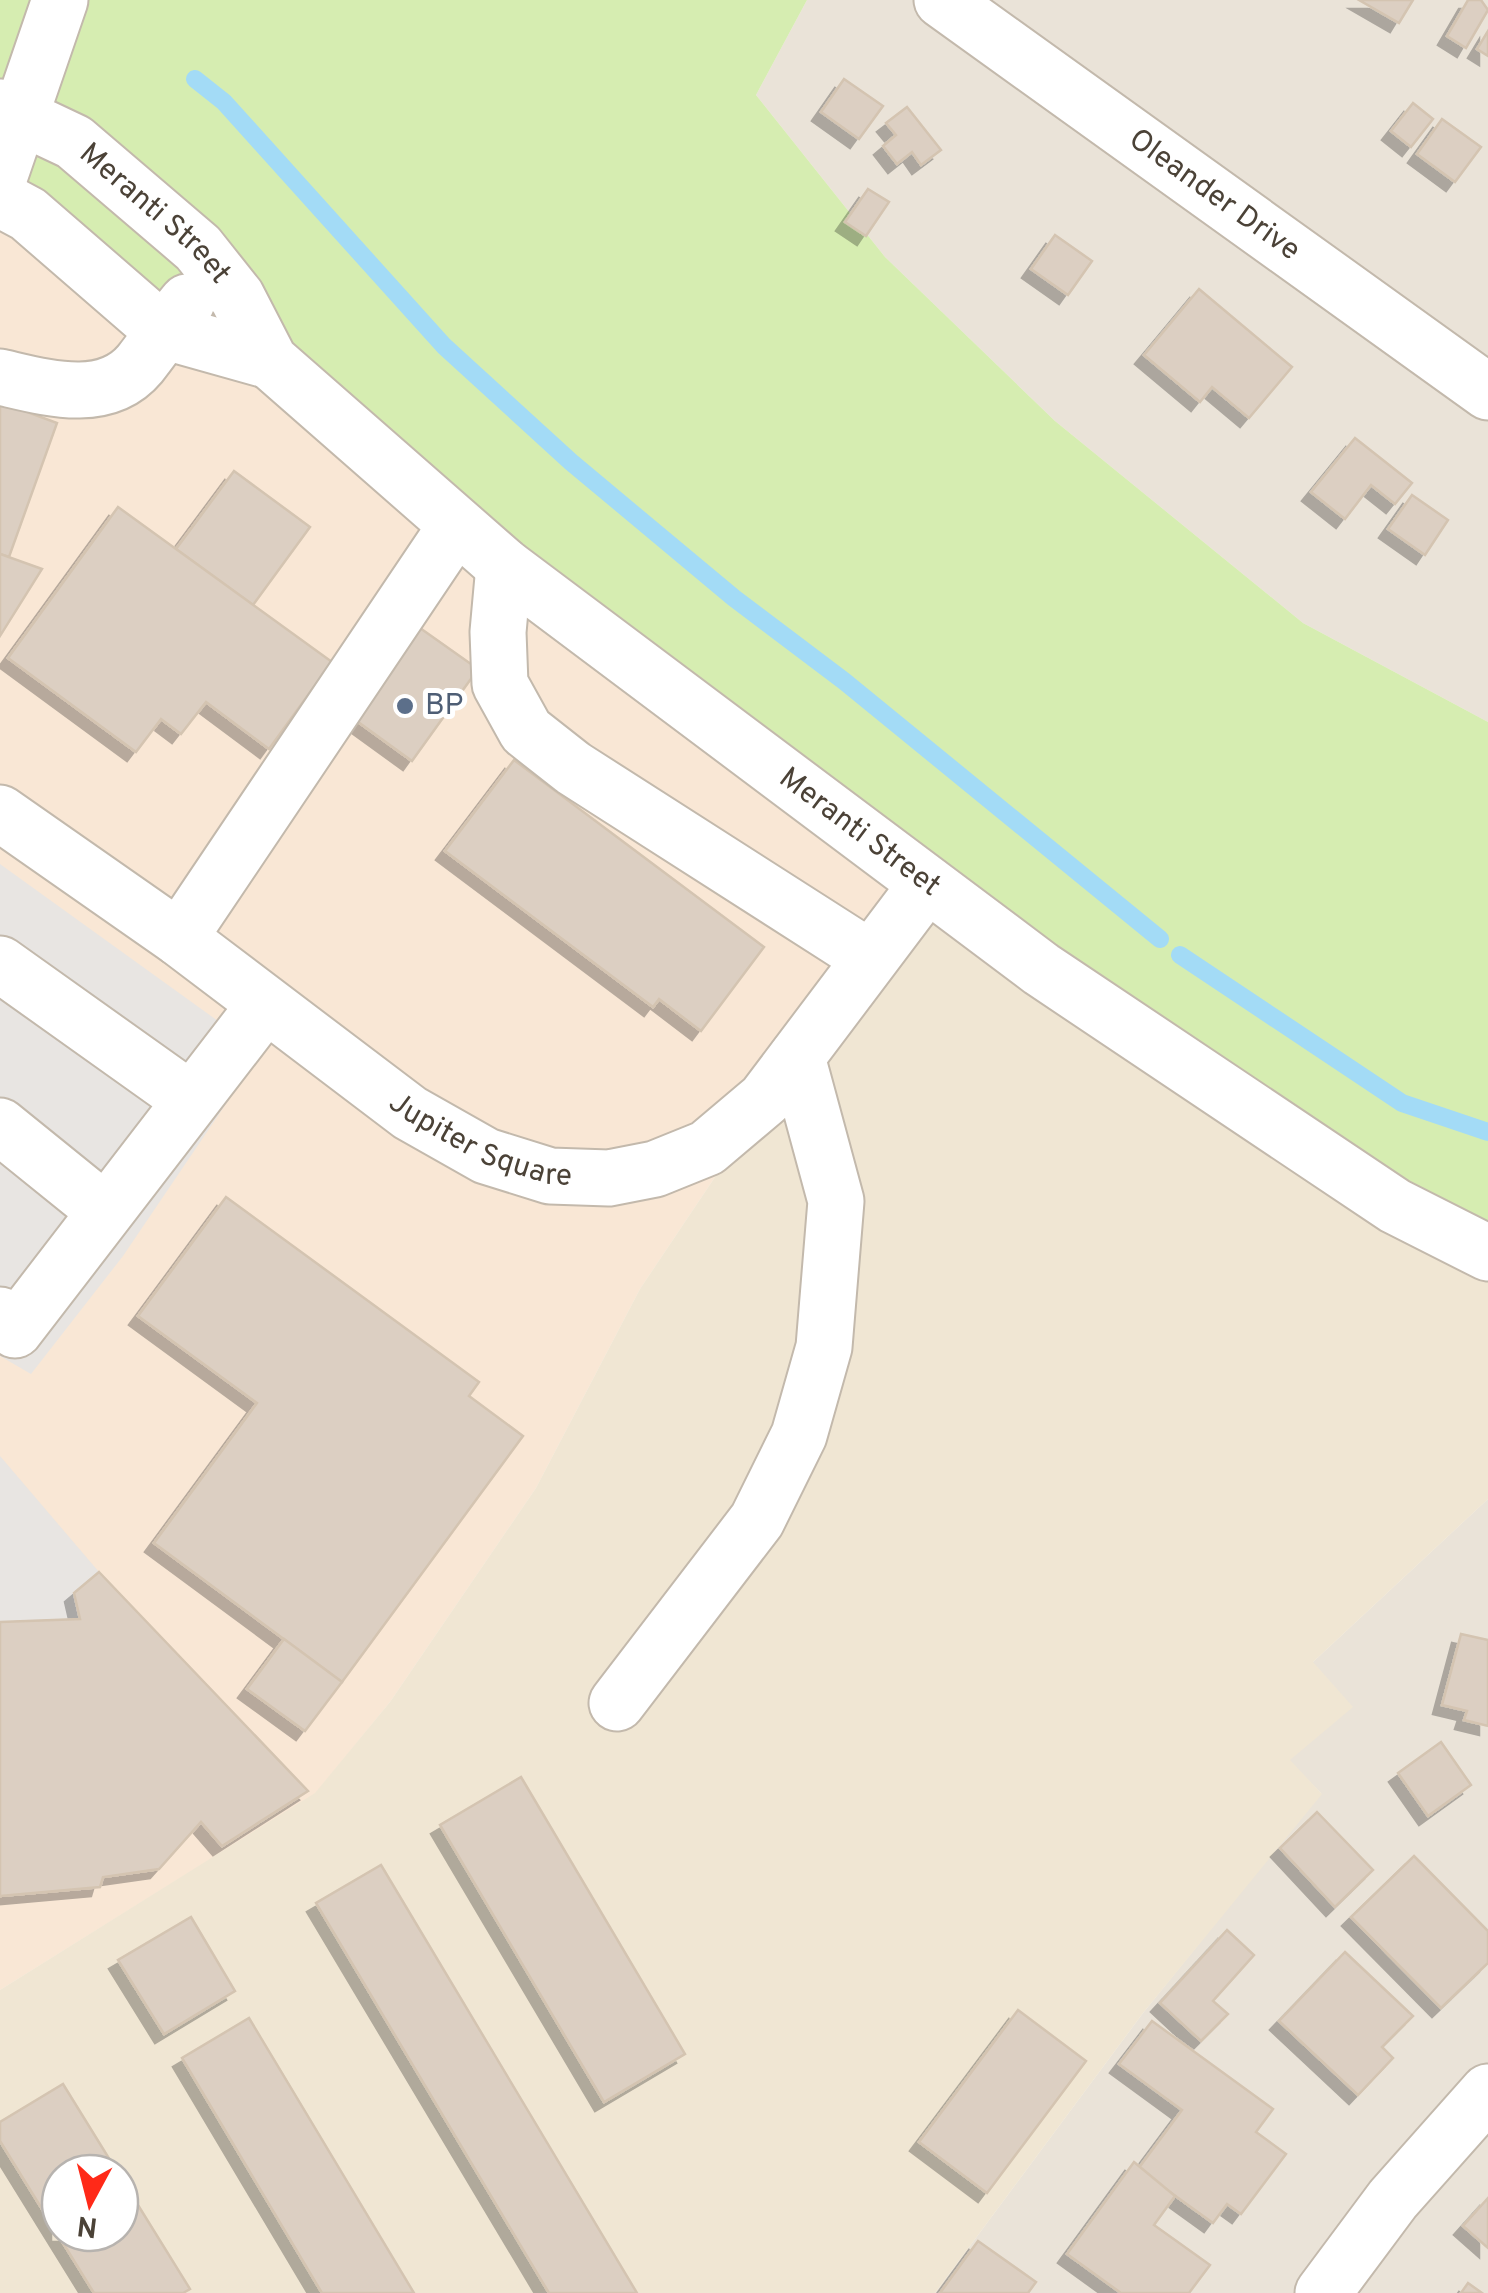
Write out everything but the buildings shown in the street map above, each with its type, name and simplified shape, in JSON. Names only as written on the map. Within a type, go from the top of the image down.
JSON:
[{"type":"street","points":[[0,175],[11,110],[60,0]]},
{"type":"street","name":"Oleander Drive","points":[[942,0],[1488,392]]},
{"type":"street","name":"Meranti Street","points":[[11,110],[74,142],[198,248],[236,297],[270,361],[504,566],[1056,979],[1395,1206],[1488,1253]]},
{"type":"street","name":"Meranti Street","points":[[0,198],[28,214],[163,331],[270,361]]},
{"type":"street","points":[[0,377],[66,392],[106,386],[137,368],[215,270]]},
{"type":"street","points":[[179,938],[456,526]]},
{"type":"street","points":[[504,566],[498,632],[500,684],[526,731],[574,768],[870,958]]},
{"type":"street","name":"Jupiter Square","points":[[0,814],[179,938],[410,1113],[486,1156],[550,1176],[609,1178],[656,1169],[707,1148],[764,1099],[927,884]]},
{"type":"street","points":[[0,964],[192,1100]]},
{"type":"street","points":[[5,1332],[265,1005]]},
{"type":"street","points":[[618,1703],[757,1520],[798,1435],[824,1347],[836,1201],[797,1057]]},
{"type":"street","points":[[0,1126],[105,1210]]},
{"type":"street","points":[[1323,2293],[1393,2200],[1488,2092]]},
{"type":"shaded area","points":[[807,0],[1488,0],[1488,722],[1303,623],[1055,421],[885,257],[756,95]]},
{"type":"shaded area","points":[[0,200],[266,360],[927,884],[766,1101],[640,1289],[536,1488],[390,1702],[315,1794],[0,1990]]},
{"type":"shaded area","points":[[0,864],[261,1052],[123,1256],[31,1374],[0,1356]]},
{"type":"shaded area","points":[[927,884],[1488,1256],[1488,1499],[1313,1662],[1353,1707],[1290,1760],[1322,1794],[1143,2013],[935,2293],[0,2293],[0,1990],[315,1793],[390,1702],[536,1488],[640,1289],[766,1101]]},
{"type":"shaded area","points":[[0,1456],[99,1572],[74,1593],[80,1619],[0,1622]]},
{"type":"shaded area","points":[[1488,1499],[1488,2293],[935,2293],[1143,2013],[1321,1793],[1289,1761],[1313,1662]]},
{"type":"green space","points":[[0,0],[807,0],[756,95],[885,257],[1055,421],[1303,623],[1488,722],[1488,1256],[0,200]]},
{"type":"waterway","points":[[195,79],[224,102],[444,346],[571,462],[734,598],[844,681],[1160,939]]},
{"type":"waterway","points":[[1180,955],[1402,1103],[1488,1132]]},
{"type":"place","name":"BP","points":[[405,706]]}]
